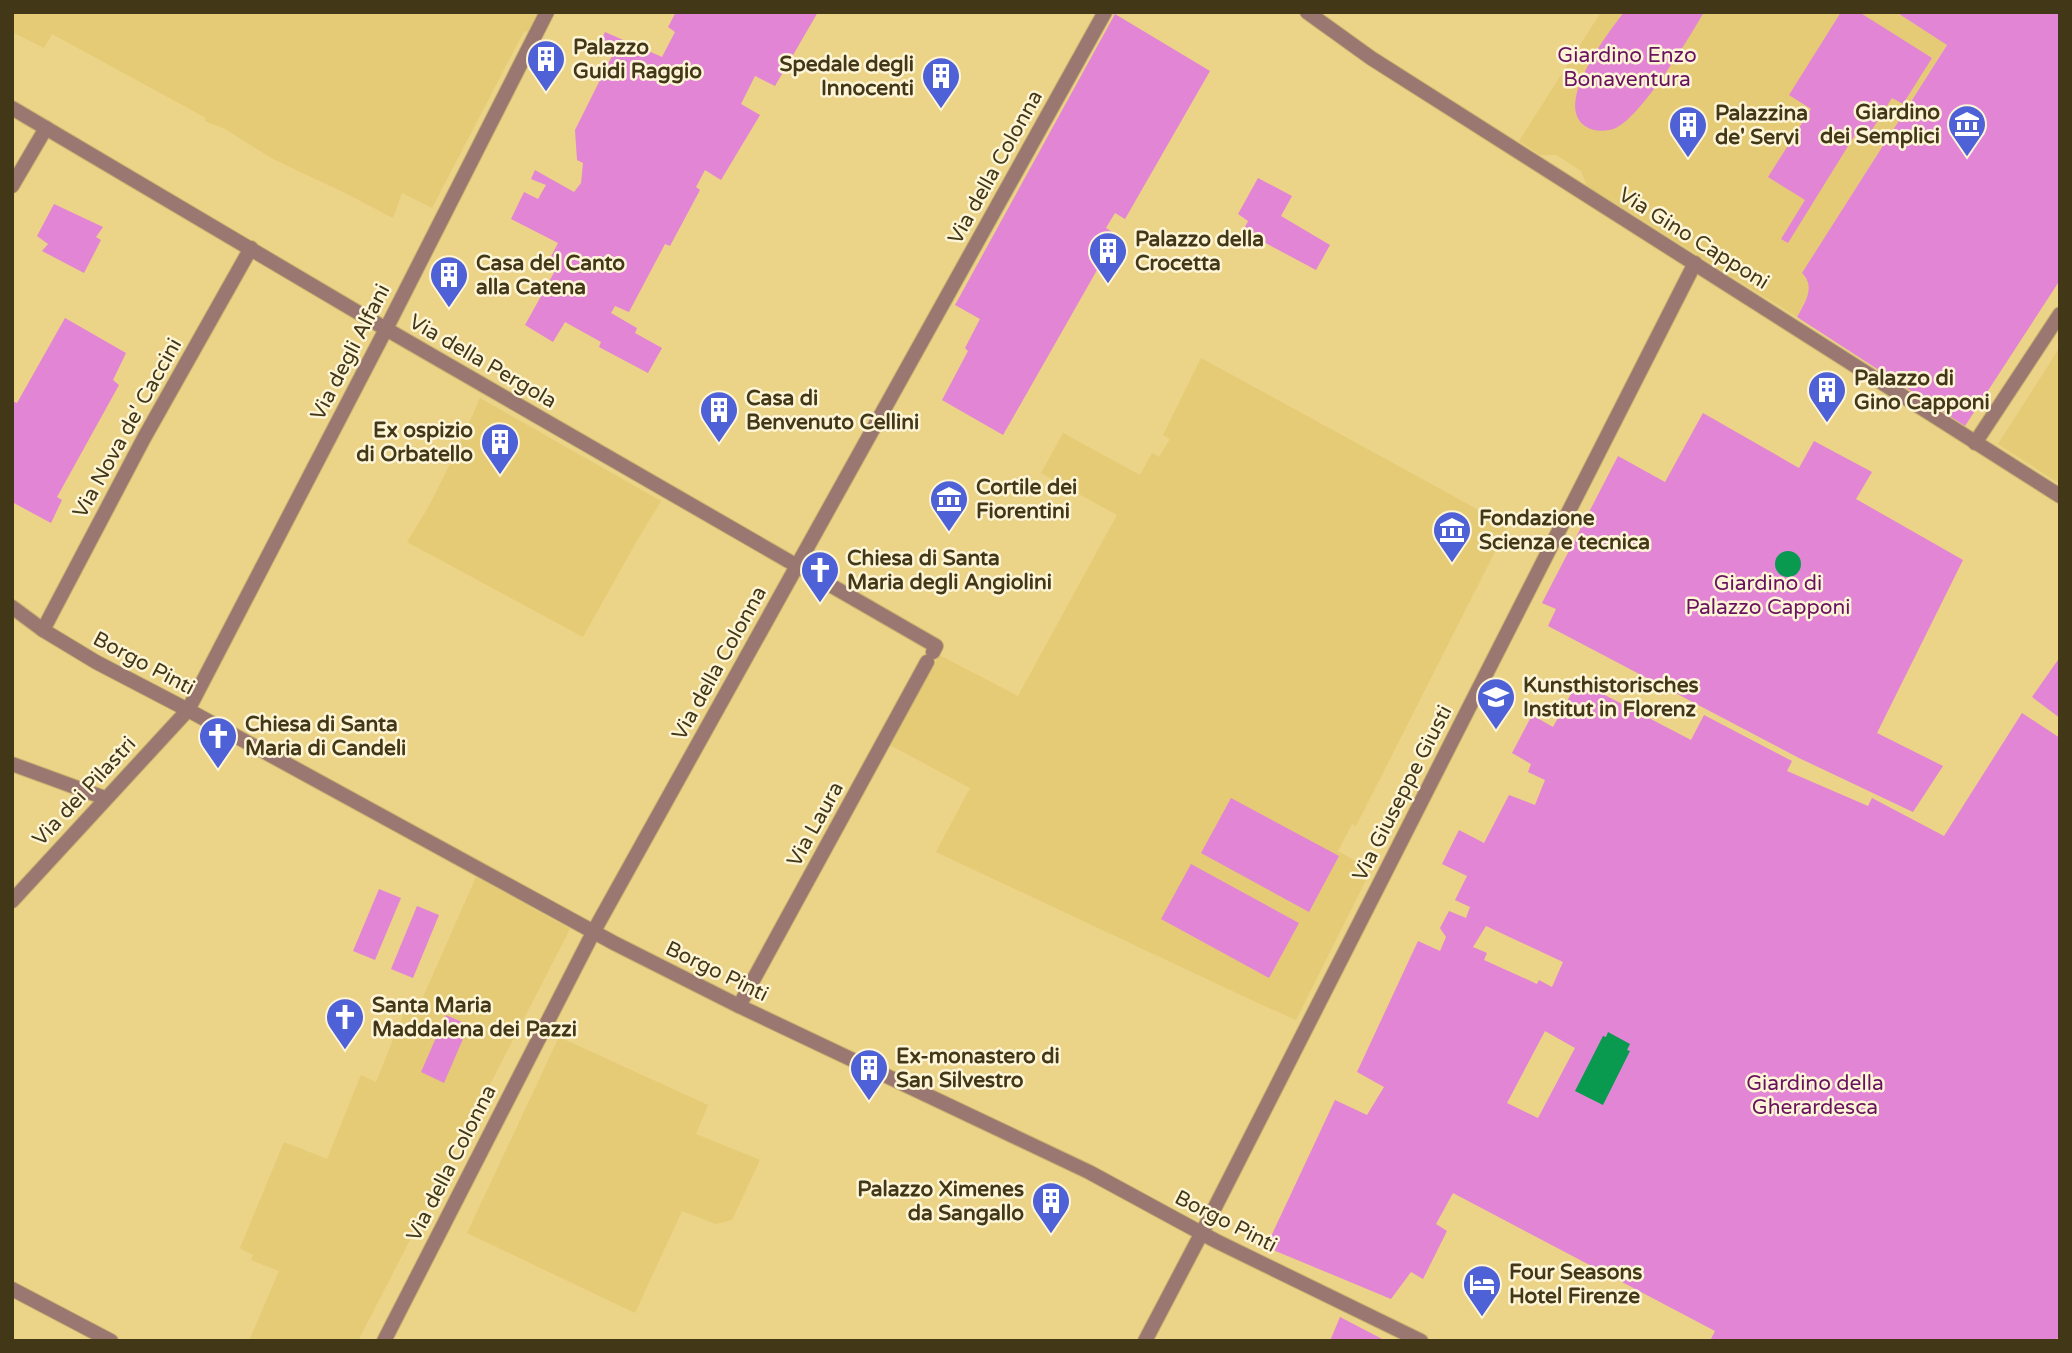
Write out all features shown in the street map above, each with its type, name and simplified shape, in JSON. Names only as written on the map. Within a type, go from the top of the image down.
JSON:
[{"type":"street","name":"Via degli Alfani","points":[[188,710],[547,12]]},
{"type":"street","name":"Via della Colonna","points":[[384,1341],[593,932],[1105,12]]},
{"type":"street","name":"Via Gino Capponi","points":[[1307,12],[1371,58],[2060,496]]},
{"type":"street","name":"Via della Pergola","points":[[12,108],[797,567],[932,653]]},
{"type":"street","points":[[12,186],[46,128]]},
{"type":"street","name":"Via Nova de' Caccini","points":[[43,631],[144,438],[251,248]]},
{"type":"street","name":"Via Giuseppe Giusti","points":[[1145,1341],[1695,264]]},
{"type":"street","points":[[1975,443],[2060,314]]},
{"type":"street","name":"Borgo Pinti","points":[[12,607],[43,631],[96,662],[593,932],[739,1006],[1089,1172],[1202,1233],[1421,1341]]},
{"type":"street","name":"Via Laura","points":[[739,1006],[932,653]]},
{"type":"street","name":"Via dei Pilastri","points":[[12,901],[188,710]]},
{"type":"street","points":[[12,764],[105,798]]},
{"type":"street","points":[[12,1289],[111,1341]]},
{"type":"shaded area","points":[[12,12],[539,12],[529,32],[524,31],[432,208],[402,193],[393,218],[273,159],[225,129],[205,121],[206,118],[52,34],[44,48],[12,32]]},
{"type":"shaded area","points":[[1601,12],[1895,12],[1947,44],[1803,272],[1810,287],[1797,317],[1587,186],[1581,171],[1566,161],[1556,155],[1540,155],[1519,141]]},
{"type":"shaded area","points":[[2060,347],[2060,484],[1998,444]]},
{"type":"shaded area","points":[[1201,358],[1508,526],[1356,826],[1352,824],[1338,851],[1371,870],[1296,1020],[936,852],[970,788],[890,745],[939,655],[1018,696],[1117,515],[1041,473],[1063,433],[1140,475],[1152,453],[1159,457],[1170,439],[1163,435]]},
{"type":"shaded area","points":[[480,398],[661,501],[583,637],[407,542],[429,506]]},
{"type":"shaded area","points":[[1788,551],[1797,555],[1801,564],[1797,573],[1788,577],[1779,573],[1775,564],[1779,555]]},
{"type":"shaded area","points":[[476,877],[570,929],[358,1341],[249,1341],[279,1271],[251,1260],[253,1255],[240,1248],[284,1142],[327,1159],[361,1075],[376,1082],[409,1000],[420,1004]]},
{"type":"shaded area","points":[[1608,1032],[1630,1044],[1627,1050],[1630,1051],[1603,1105],[1575,1091],[1603,1036],[1606,1037]]},
{"type":"shaded area","points":[[559,1037],[708,1105],[696,1134],[760,1160],[732,1220],[716,1224],[682,1211],[635,1313],[467,1233]]},
{"type":"green space","points":[[676,12],[818,12],[775,86],[755,76],[741,104],[760,115],[721,180],[705,170],[696,187],[700,190],[670,246],[665,244],[629,312],[615,306],[611,313],[637,328],[635,333],[662,348],[648,373],[599,347],[601,342],[565,322],[553,342],[525,325],[556,269],[547,264],[558,243],[511,219],[524,192],[538,199],[546,185],[531,179],[535,170],[574,192],[581,183],[583,163],[577,160],[575,130],[616,48],[602,39],[605,32],[662,57],[675,32],[668,27]]},
{"type":"green space","name":"Giardino Enzo Bonaventura","points":[[1624,12],[1704,12],[1664,76],[1627,120],[1616,128],[1604,131],[1592,129],[1585,126],[1577,115],[1575,101],[1579,85],[1597,51]]},
{"type":"green space","points":[[1841,12],[1859,12],[1932,58],[1903,104],[1892,98],[1868,136],[1858,130],[1788,243],[1781,239],[1805,200],[1768,177],[1811,109],[1789,95]]},
{"type":"green space","name":"Giardino dei Semplici","points":[[1896,12],[2060,12],[2060,280],[1965,426],[1797,317],[1809,289],[1802,273],[1947,45]]},
{"type":"green space","points":[[1115,14],[1210,71],[1125,219],[1115,213],[1106,228],[1117,235],[1003,435],[942,400],[968,351],[965,348],[980,319],[955,305]]},
{"type":"green space","points":[[1258,178],[1292,196],[1281,216],[1330,245],[1316,270],[1243,231],[1248,221],[1238,214]]},
{"type":"green space","points":[[54,204],[103,227],[96,237],[101,240],[84,273],[42,251],[48,244],[37,236]]},
{"type":"green space","points":[[65,318],[126,353],[113,380],[119,385],[57,497],[62,500],[51,523],[12,502],[12,401],[17,403]]},
{"type":"green space","name":"Giardino di Palazzo Capponi","points":[[1703,413],[1799,468],[1814,441],[1872,472],[1856,499],[1963,560],[1877,733],[1943,766],[1913,812],[1799,758],[1548,626],[1556,609],[1542,603],[1618,456],[1665,482]]},
{"type":"green space","points":[[2060,657],[2060,718],[2032,697]]},
{"type":"green space","name":"Giardino della Gherardesca","points":[[1578,681],[1691,740],[1704,715],[1792,761],[1787,771],[1868,806],[1872,798],[1944,836],[2022,713],[2060,738],[2060,1336],[2054,1341],[1710,1341],[1715,1331],[1453,1193],[1436,1224],[1447,1231],[1423,1279],[1411,1272],[1391,1299],[1266,1247],[1335,1100],[1367,1115],[1384,1087],[1357,1072],[1418,941],[1440,951],[1446,937],[1440,928],[1449,911],[1466,918],[1470,907],[1455,900],[1467,876],[1442,864],[1459,830],[1484,843],[1509,795],[1535,805],[1545,780],[1528,772],[1531,764],[1512,753],[1532,715],[1553,727]],"holes":[[[1486,926],[1563,962],[1552,987],[1539,980],[1537,984],[1484,960],[1487,953],[1473,947]],[[1545,1031],[1575,1048],[1538,1118],[1507,1103]]]},
{"type":"green space","points":[[1231,798],[1339,856],[1309,912],[1201,853]]},
{"type":"green space","points":[[1191,864],[1299,923],[1269,978],[1161,919]]},
{"type":"green space","points":[[379,889],[401,898],[375,960],[353,951]]},
{"type":"green space","points":[[417,906],[439,915],[413,978],[391,969]]},
{"type":"green space","points":[[446,1015],[469,1025],[444,1083],[421,1072]]},
{"type":"green space","points":[[1340,1317],[1386,1341],[1330,1341]]},
{"type":"place","name":"Palazzo Guidi Raggio","points":[[546,93]]},
{"type":"place","name":"Spedale degli Innocenti","points":[[941,110]]},
{"type":"place","name":"Giardino dei Semplici","points":[[1967,158]]},
{"type":"place","name":"Palazzina de' Servi","points":[[1688,159]]},
{"type":"place","name":"Palazzo della Crocetta","points":[[1108,285]]},
{"type":"place","name":"Casa del Canto alla Catena","points":[[449,309]]},
{"type":"place","name":"Palazzo di Gino Capponi","points":[[1827,424]]},
{"type":"place","name":"Casa di Benvenuto Cellini","points":[[719,444]]},
{"type":"place","name":"Ex ospizio di Orbatello","points":[[500,476]]},
{"type":"place","name":"Cortile dei Fiorentini","points":[[949,533]]},
{"type":"place","name":"Fondazione Scienza e tecnica","points":[[1452,564]]},
{"type":"place","name":"Chiesa di Santa Maria degli Angiolini","points":[[820,604]]},
{"type":"place","name":"Kunsthistorisches Institut in Florenz","points":[[1496,731]]},
{"type":"place","name":"Chiesa di Santa Maria di Candeli","points":[[218,770]]},
{"type":"place","name":"Santa Maria Maddalena dei Pazzi","points":[[345,1051]]},
{"type":"place","name":"Ex-monastero di San Silvestro","points":[[869,1102]]},
{"type":"place","name":"Palazzo Ximenes da Sangallo","points":[[1051,1235]]},
{"type":"place","name":"Four Seasons Hotel Firenze","points":[[1482,1318]]}]
